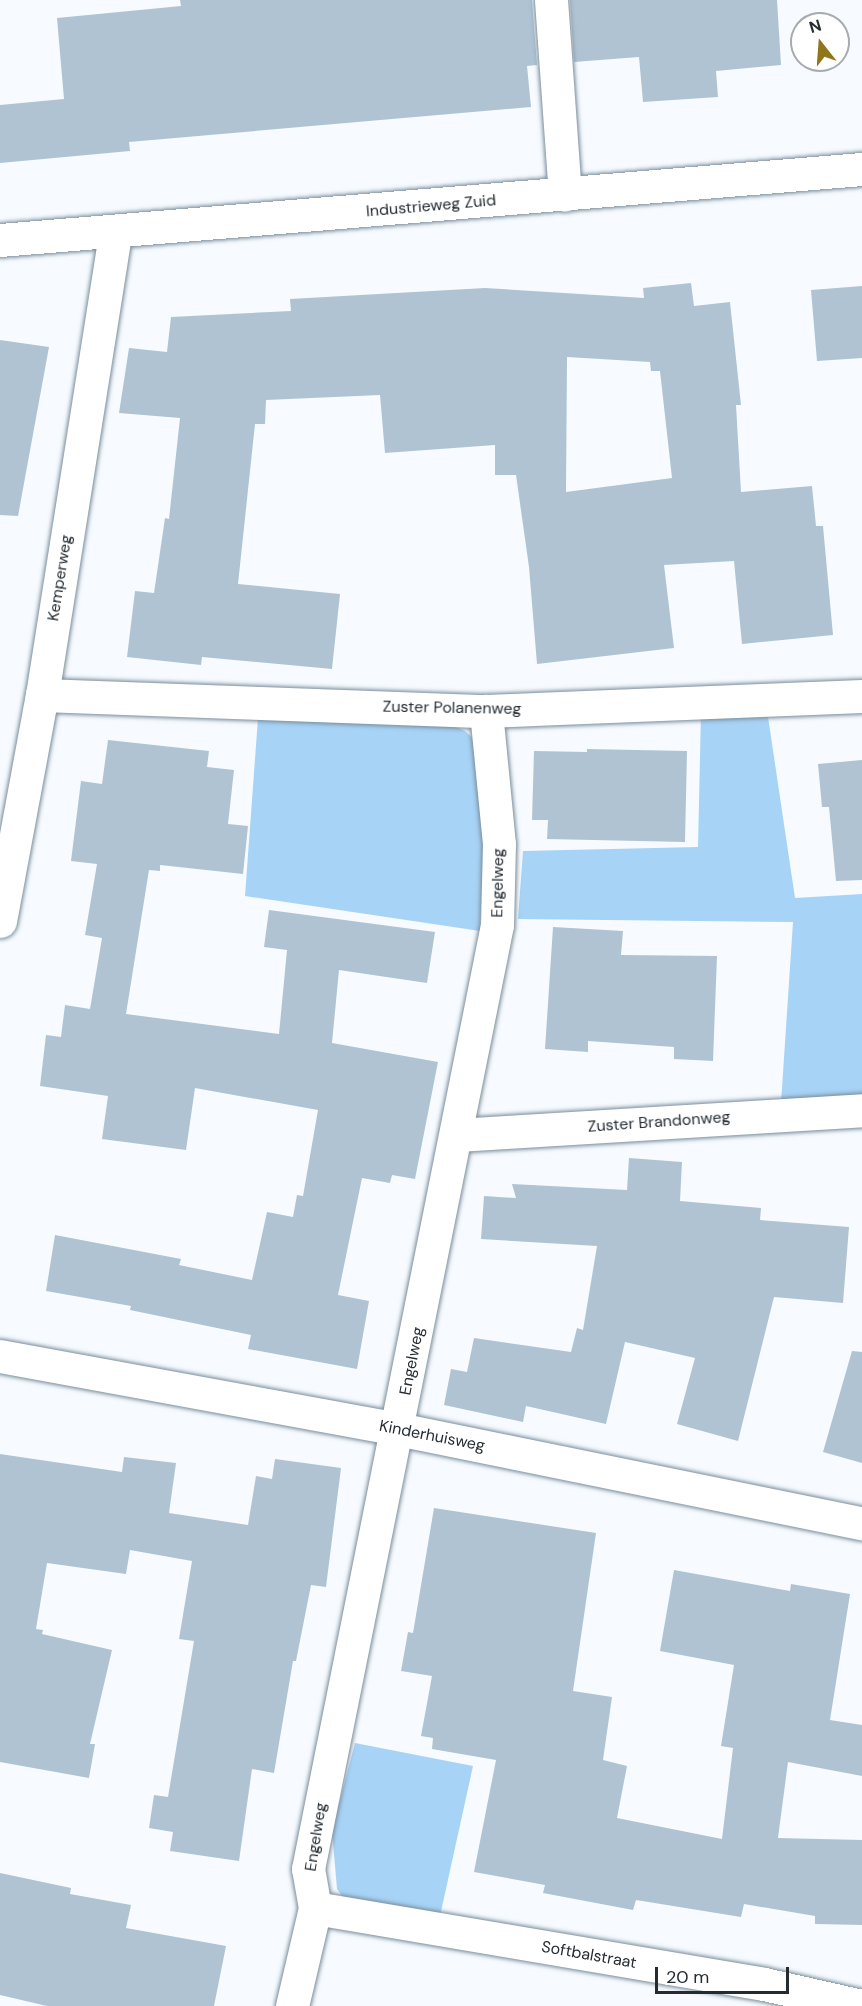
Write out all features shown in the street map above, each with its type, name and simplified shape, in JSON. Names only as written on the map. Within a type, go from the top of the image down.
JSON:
[{"type":"street","points":[[550,0],[565,194]]},
{"type":"street","name":"Industrieweg Zuid","points":[[0,240],[115,233],[862,170]]},
{"type":"street","name":"Kemperweg","points":[[0,917],[42,695],[115,233]]},
{"type":"street","name":"Zuster Polanenweg","points":[[42,695],[486,711],[862,696]]},
{"type":"street","name":"Engelweg","points":[[292,2006],[315,1908],[308,1869],[457,1135],[497,925],[499,844],[486,711]]},
{"type":"street","name":"Zuster Brandonweg","points":[[457,1135],[862,1110]]},
{"type":"street","name":"Kinderhuisweg","points":[[0,1356],[398,1429],[862,1523]]},
{"type":"street","name":"Softbalstraat","points":[[315,1908],[764,1984],[862,2006]]},
{"type":"shaded area","points":[[767,710],[795,898],[862,894],[862,1098],[781,1103],[793,922],[518,919],[523,851],[698,847],[701,712]]},
{"type":"shaded area","points":[[258,718],[450,724],[465,731],[476,741],[485,814],[480,931],[245,896]]},
{"type":"shaded area","points":[[355,1743],[473,1766],[440,1916],[345,1900],[337,1889],[332,1831]]},
{"type":"building","points":[[180,0],[532,0],[537,65],[527,66],[531,107],[129,142],[130,151],[0,163],[0,105],[64,99],[57,18],[181,6]]},
{"type":"building","points":[[570,0],[777,0],[781,65],[716,71],[718,97],[643,102],[639,57],[574,62]]},
{"type":"building","points":[[691,283],[694,306],[730,302],[741,405],[736,405],[741,492],[812,486],[816,526],[823,526],[833,635],[742,644],[734,561],[664,565],[674,648],[537,664],[529,567],[516,475],[495,475],[495,445],[385,453],[380,395],[266,400],[265,424],[255,424],[238,584],[340,594],[332,669],[202,657],[201,665],[127,657],[135,591],[154,593],[165,518],[169,519],[180,418],[119,413],[129,348],[167,352],[171,317],[291,311],[290,299],[485,288],[644,298],[643,288]],"holes":[[[567,357],[650,362],[651,371],[660,371],[672,478],[566,492]]]},
{"type":"building","points":[[862,286],[862,358],[817,361],[811,290]]},
{"type":"building","points":[[0,340],[49,347],[18,516],[0,515]]},
{"type":"building","points":[[108,740],[209,751],[207,767],[234,770],[228,824],[248,826],[243,874],[160,865],[160,871],[149,870],[126,1014],[279,1034],[287,950],[264,947],[269,910],[435,932],[427,983],[339,970],[332,1043],[438,1062],[415,1179],[392,1175],[390,1183],[362,1178],[338,1295],[369,1301],[357,1369],[248,1349],[251,1335],[130,1310],[131,1306],[46,1291],[55,1235],[181,1259],[179,1265],[252,1280],[267,1212],[293,1217],[297,1195],[303,1196],[318,1110],[195,1088],[186,1150],[102,1139],[108,1096],[40,1086],[46,1035],[61,1037],[65,1005],[90,1009],[102,938],[85,935],[97,864],[71,861],[81,781],[102,784]]},
{"type":"building","points":[[587,749],[687,751],[685,842],[547,839],[548,820],[532,820],[534,751],[587,752]]},
{"type":"building","points":[[862,760],[862,880],[836,881],[829,807],[822,807],[818,764]]},
{"type":"building","points":[[553,927],[623,931],[621,955],[717,956],[713,1061],[674,1059],[674,1047],[588,1041],[588,1052],[545,1049]]},
{"type":"building","points":[[629,1158],[682,1162],[680,1201],[761,1208],[760,1220],[849,1227],[843,1303],[774,1297],[738,1441],[677,1424],[695,1358],[625,1342],[606,1424],[526,1406],[523,1422],[444,1405],[451,1369],[467,1372],[474,1338],[571,1352],[577,1328],[583,1330],[597,1246],[481,1239],[484,1196],[516,1198],[512,1184],[627,1190]]},
{"type":"building","points":[[852,1351],[862,1352],[862,1463],[823,1452]]},
{"type":"building","points":[[0,1454],[122,1472],[124,1457],[176,1463],[169,1513],[248,1525],[256,1476],[272,1479],[275,1459],[341,1468],[326,1587],[311,1585],[296,1661],[293,1661],[274,1773],[252,1769],[239,1861],[170,1851],[173,1832],[149,1828],[154,1795],[168,1797],[194,1641],[179,1639],[192,1561],[130,1550],[126,1574],[47,1563],[36,1629],[43,1630],[42,1634],[112,1650],[90,1744],[95,1744],[89,1778],[0,1762]]},
{"type":"building","points":[[434,1508],[596,1533],[573,1691],[612,1697],[603,1760],[627,1766],[617,1818],[722,1839],[733,1748],[721,1746],[734,1665],[660,1651],[674,1570],[790,1591],[791,1584],[850,1594],[830,1720],[862,1725],[862,1776],[788,1762],[778,1838],[862,1840],[862,1925],[815,1924],[815,1916],[744,1904],[741,1917],[636,1900],[633,1910],[543,1893],[545,1885],[474,1872],[496,1760],[432,1749],[433,1738],[421,1736],[432,1676],[401,1671],[408,1632],[413,1633]]},
{"type":"building","points":[[0,1873],[71,1888],[70,1894],[131,1905],[126,1928],[226,1946],[214,2006],[47,2006],[0,1995]]}]
